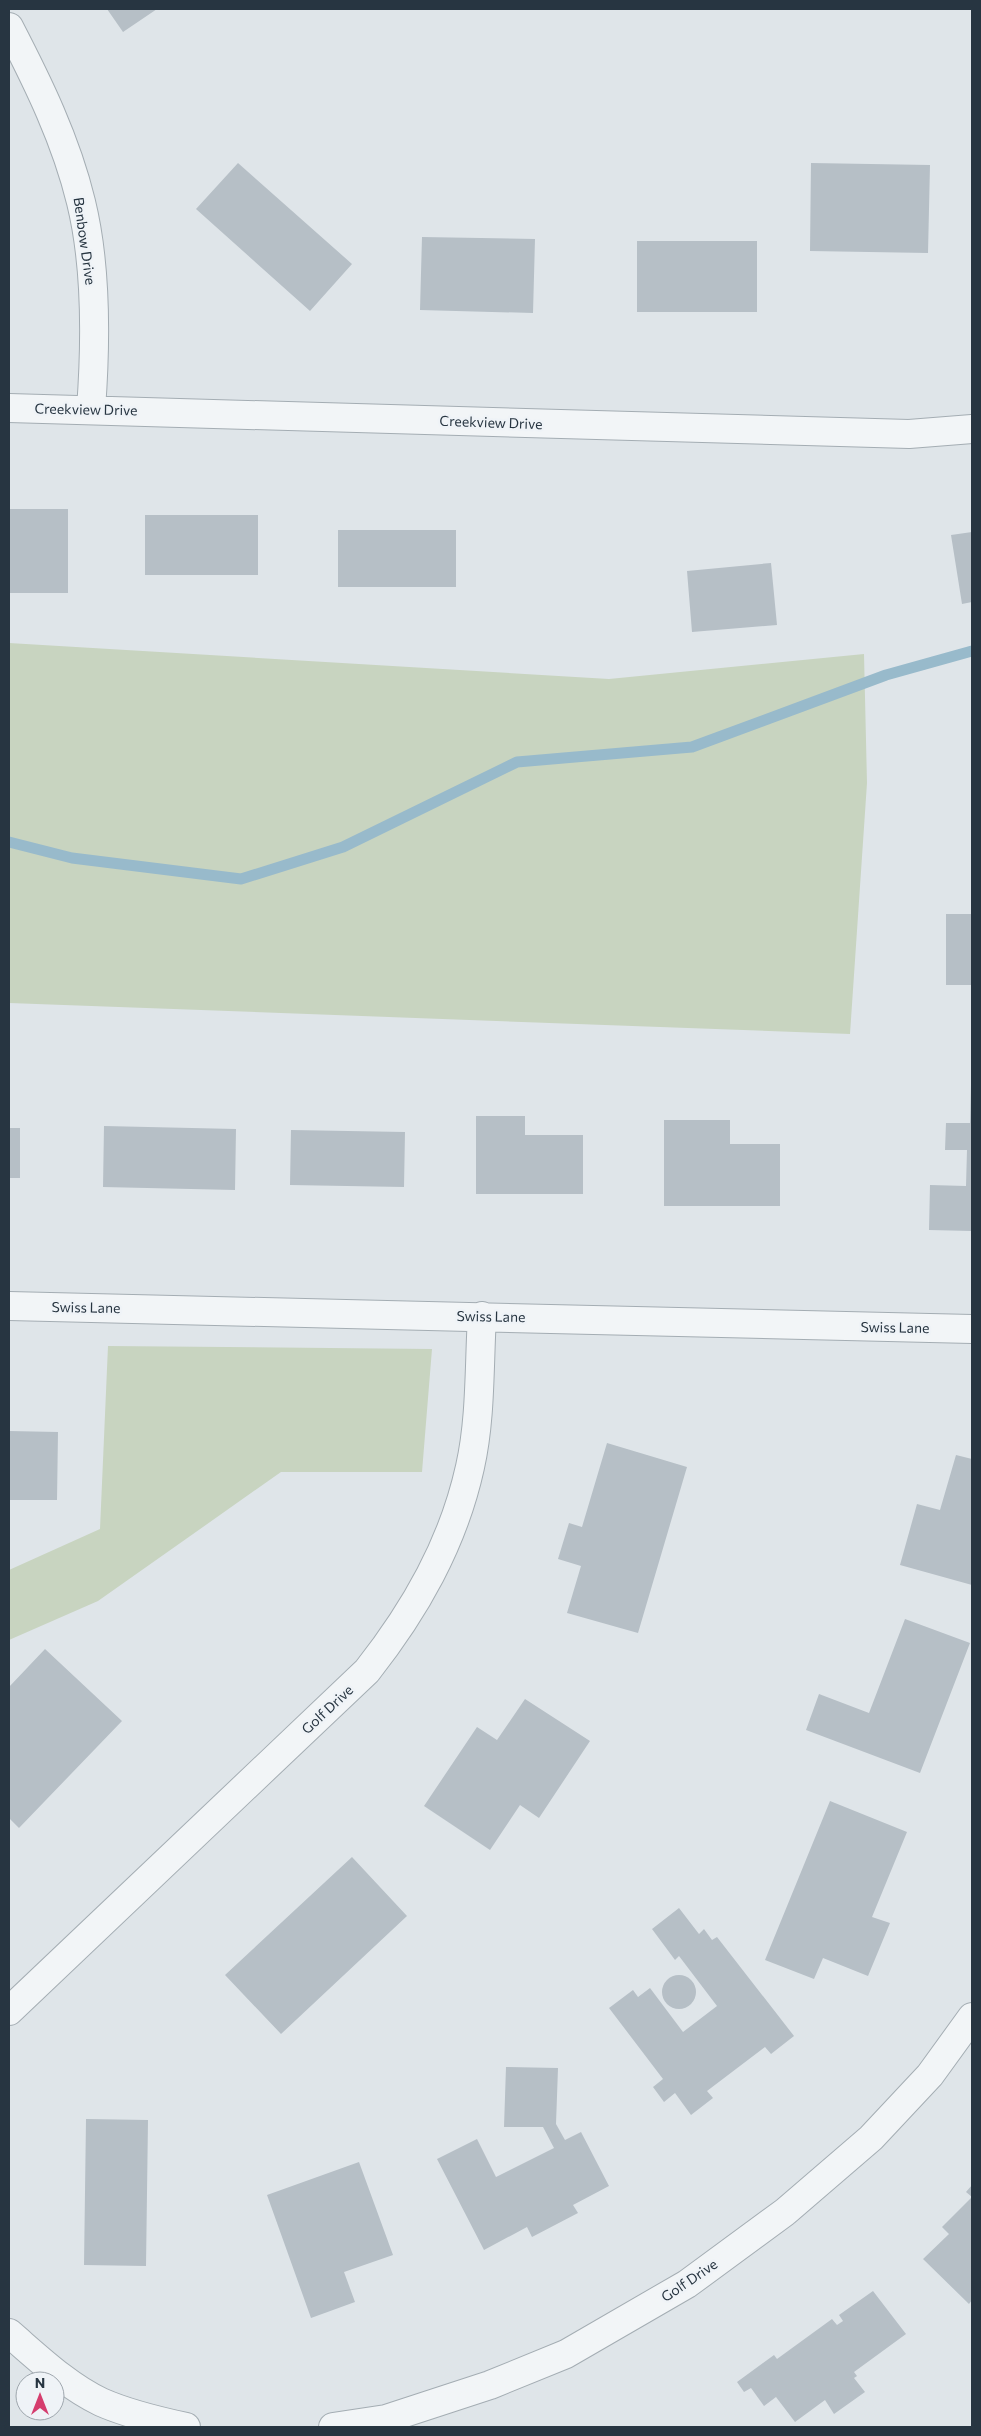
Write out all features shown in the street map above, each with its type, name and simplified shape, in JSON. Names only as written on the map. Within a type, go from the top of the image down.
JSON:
[{"type":"street","name":"Benbow Drive","points":[[9,27],[41,87],[60,136],[81,202],[90,258],[95,350],[91,409]]},
{"type":"street","name":"Creekview Drive","points":[[9,408],[909,434],[972,429]]},
{"type":"street","name":"Swiss Lane","points":[[9,1306],[972,1329]]},
{"type":"street","name":"Golf Drive","points":[[9,2010],[367,1671],[395,1635],[420,1595],[443,1550],[460,1507],[470,1466],[477,1417],[482,1316]]},
{"type":"street","name":"Golf Drive","points":[[333,2427],[386,2419],[490,2385],[566,2354],[687,2284],[785,2212],[871,2138],[930,2075],[972,2017]]},
{"type":"street","points":[[9,2333],[56,2374],[101,2402],[157,2421],[186,2427]]},
{"type":"green space","points":[[9,643],[609,679],[864,654],[867,783],[850,1034],[9,1003]]},
{"type":"green space","points":[[108,1346],[432,1349],[422,1472],[281,1472],[98,1601],[9,1640],[9,1570],[100,1529]]},
{"type":"building","points":[[107,9],[157,9],[123,32]]},
{"type":"building","points":[[238,163],[352,264],[310,311],[196,209]]},
{"type":"building","points":[[811,163],[930,165],[928,253],[810,251]]},
{"type":"building","points":[[422,237],[535,239],[533,313],[420,310]]},
{"type":"building","points":[[637,241],[757,241],[757,312],[637,312]]},
{"type":"building","points":[[9,509],[68,509],[68,593],[9,593]]},
{"type":"building","points":[[145,515],[258,515],[258,575],[145,575]]},
{"type":"building","points":[[338,530],[456,530],[456,587],[338,587]]},
{"type":"building","points":[[972,532],[972,602],[962,604],[951,535]]},
{"type":"building","points":[[771,563],[777,625],[692,632],[687,571]]},
{"type":"building","points":[[946,914],[972,914],[972,985],[946,985]]},
{"type":"building","points":[[971,1085],[972,1231],[929,1230],[930,1185],[966,1186],[967,1150],[945,1150],[946,1123],[970,1123]]},
{"type":"building","points":[[476,1116],[525,1116],[525,1135],[583,1135],[583,1194],[476,1194]]},
{"type":"building","points":[[664,1120],[730,1120],[730,1144],[780,1144],[780,1206],[664,1206]]},
{"type":"building","points":[[104,1126],[236,1129],[235,1190],[103,1187]]},
{"type":"building","points":[[9,1128],[20,1128],[20,1178],[9,1178]]},
{"type":"building","points":[[291,1130],[405,1132],[404,1187],[290,1185]]},
{"type":"building","points":[[9,1431],[58,1432],[57,1500],[9,1500]]},
{"type":"building","points":[[607,1443],[687,1467],[638,1633],[567,1613],[581,1566],[558,1559],[569,1523],[582,1527]]},
{"type":"building","points":[[956,1455],[972,1459],[972,1585],[900,1565],[917,1504],[940,1510]]},
{"type":"building","points":[[905,1619],[970,1643],[920,1773],[806,1730],[819,1694],[869,1713]]},
{"type":"building","points":[[45,1649],[122,1721],[19,1828],[9,1818],[9,1687]]},
{"type":"building","points":[[525,1699],[590,1741],[539,1818],[520,1805],[490,1850],[424,1806],[477,1727],[497,1740]]},
{"type":"building","points":[[830,1801],[907,1832],[872,1917],[890,1923],[868,1976],[823,1958],[814,1979],[765,1960]]},
{"type":"building","points":[[352,1857],[407,1916],[281,2034],[225,1975]]},
{"type":"building","points":[[679,1908],[699,1934],[704,1929],[712,1940],[717,1937],[794,2036],[771,2054],[765,2047],[707,2091],[713,2098],[691,2115],[675,2093],[664,2102],[653,2087],[663,2079],[609,2008],[633,1990],[638,1997],[650,1988],[683,2032],[717,2006],[679,1956],[675,1960],[652,1929]]},
{"type":"building","points":[[679,1975],[691,1980],[696,1992],[691,2004],[679,2009],[667,2004],[662,1992],[667,1980]]},
{"type":"building","points":[[506,2067],[558,2068],[556,2124],[565,2140],[581,2132],[609,2186],[573,2205],[578,2213],[532,2237],[527,2227],[484,2250],[437,2159],[477,2139],[496,2177],[554,2148],[543,2127],[504,2127]]},
{"type":"building","points":[[86,2119],[148,2120],[146,2266],[84,2265]]},
{"type":"building","points":[[359,2162],[393,2255],[344,2272],[355,2302],[311,2318],[267,2195]]},
{"type":"building","points":[[972,2185],[972,2197],[966,2192]]},
{"type":"building","points":[[972,2197],[972,2300],[969,2304],[923,2259],[949,2234],[942,2227]]},
{"type":"building","points":[[873,2291],[906,2334],[854,2372],[857,2376],[854,2378],[865,2392],[834,2414],[825,2400],[795,2422],[776,2397],[764,2406],[751,2388],[744,2392],[737,2382],[774,2355],[777,2359],[832,2319],[837,2325],[843,2321],[839,2315]]},
{"type":"waterway","points":[[9,842],[72,858],[241,879],[343,847],[517,762],[692,747],[886,675],[972,651]]}]
